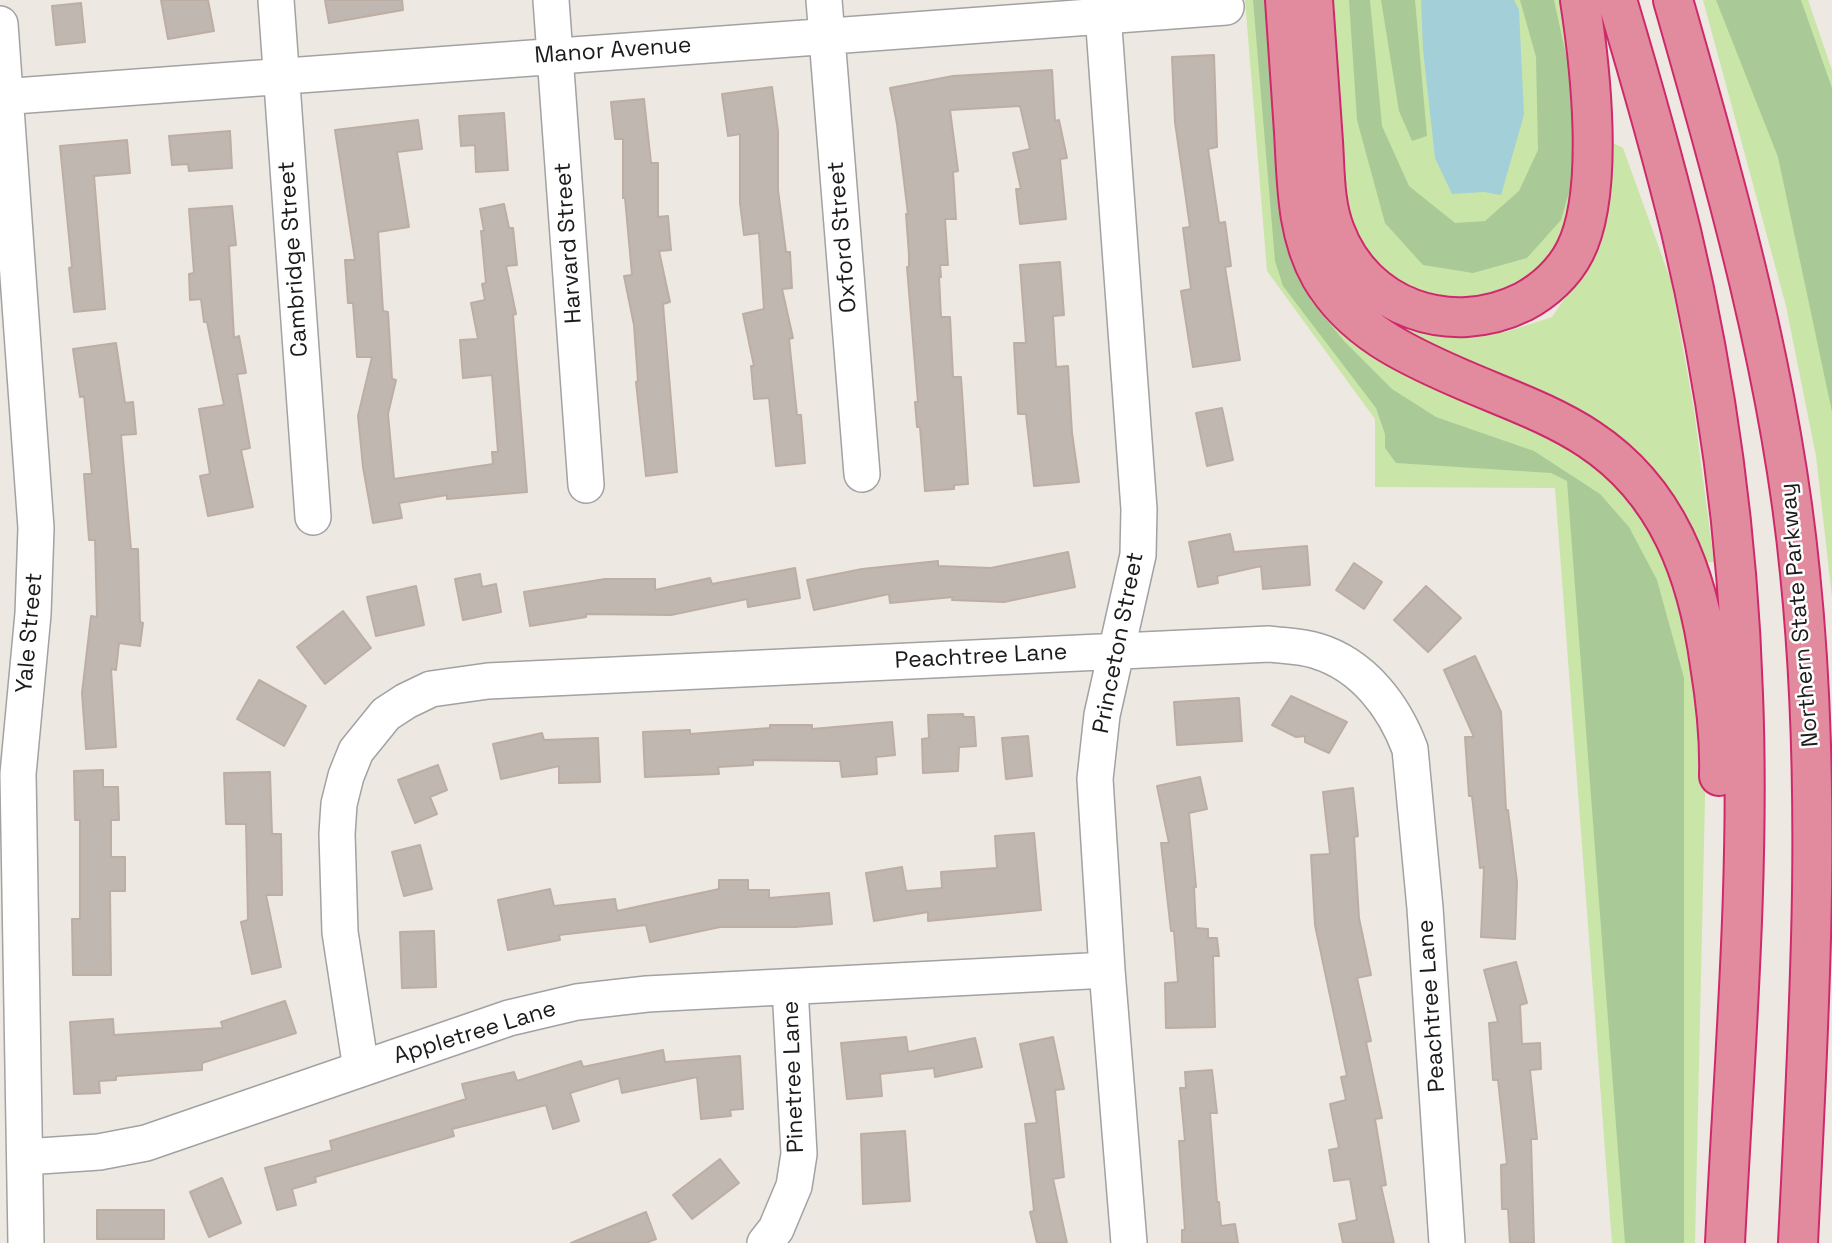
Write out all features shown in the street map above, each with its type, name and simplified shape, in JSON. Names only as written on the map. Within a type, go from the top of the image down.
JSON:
[{"type":"highway","points":[[1285,0],[1301,223],[1312,259],[1331,292],[1356,320],[1390,345],[1426,364],[1558,422],[1589,439],[1638,480],[1652,497],[1677,539],[1695,591],[1713,680],[1719,766],[1718,832],[1739,972]]},
{"type":"highway","points":[[1313,0],[1327,198],[1339,240],[1362,277],[1388,298],[1420,312],[1455,318],[1503,310],[1530,298],[1556,277],[1576,250],[1586,213],[1591,151],[1588,75],[1580,0]]},
{"type":"highway","points":[[1617,0],[1681,234],[1703,340],[1729,508],[1743,694],[1743,880],[1725,1243]]},
{"type":"highway","name":"Northern State Parkway","points":[[1673,0],[1713,137],[1757,309],[1789,484],[1800,572],[1808,673],[1814,837],[1810,1014],[1798,1243]]},
{"type":"street","name":"Cambridge Street","points":[[276,0],[313,517]]},
{"type":"street","name":"Harvard Street","points":[[551,0],[586,485]]},
{"type":"street","name":"Oxford Street","points":[[824,0],[862,474]]},
{"type":"street","name":"Manor Avenue","points":[[3,97],[827,35],[1103,7],[1226,7]]},
{"type":"street","name":"Princeton Street","points":[[1103,7],[1139,509],[1138,555],[1102,715],[1095,779],[1129,1243]]},
{"type":"street","name":"Yale Street","points":[[0,24],[13,371],[36,539],[33,614],[12,709],[18,774],[26,1243]]},
{"type":"street","name":"Peachtree Lane","points":[[361,1069],[340,932],[337,834],[339,804],[356,751],[386,715],[406,701],[431,689],[488,681],[1269,644],[1315,650],[1340,659],[1376,689],[1402,729],[1410,750],[1425,908],[1447,1243]]},
{"type":"street","name":"Appletree Lane","points":[[25,1157],[99,1152],[146,1143],[509,1018],[577,1002],[647,994],[1107,970]]},
{"type":"street","name":"Pinetree Lane","points":[[765,1243],[776,1229],[794,1186],[799,1154],[790,987]]},
{"type":"green space","points":[[1245,0],[1276,0],[1318,295],[1595,458],[1659,531],[1707,708],[1695,1243],[1612,1243],[1555,488],[1375,487],[1375,419],[1267,271]]},
{"type":"green space","points":[[1253,0],[1270,0],[1294,265],[1311,301],[1345,342],[1392,389],[1436,417],[1534,451],[1600,494],[1629,527],[1657,580],[1684,678],[1684,1243],[1625,1243],[1567,481],[1551,473],[1396,463],[1385,448],[1385,434],[1376,408],[1283,286],[1275,261]]},
{"type":"green space","points":[[1330,0],[1572,0],[1574,232],[1542,276],[1463,303],[1410,295],[1369,260],[1345,215]]},
{"type":"green space","points":[[1349,0],[1370,0],[1382,126],[1409,186],[1455,223],[1485,221],[1519,191],[1538,150],[1536,57],[1520,0],[1554,0],[1575,96],[1577,165],[1561,220],[1527,258],[1473,273],[1423,265],[1385,223],[1357,120]]},
{"type":"green space","points":[[1381,0],[1415,0],[1427,136],[1412,141],[1399,111]]},
{"type":"green space","points":[[1703,0],[1808,0],[1832,70],[1832,597],[1816,456],[1786,306]]},
{"type":"green space","points":[[1716,0],[1801,0],[1832,88],[1832,412],[1778,157]]},
{"type":"green space","points":[[1613,143],[1623,148],[1671,281],[1694,410],[1714,562],[1702,563],[1666,489],[1382,322],[1394,314],[1445,329],[1506,332],[1552,317],[1580,276],[1609,200]]},
{"type":"water","points":[[1421,0],[1514,0],[1519,10],[1524,115],[1501,195],[1484,192],[1452,194],[1435,158],[1423,50]]},
{"type":"building","points":[[161,0],[208,0],[214,31],[168,39]]},
{"type":"building","points":[[325,0],[402,0],[403,10],[329,23]]},
{"type":"building","points":[[81,3],[85,42],[56,45],[52,6]]},
{"type":"building","points":[[1214,55],[1217,147],[1208,149],[1219,223],[1225,222],[1231,266],[1225,267],[1240,360],[1193,367],[1181,291],[1191,289],[1183,228],[1190,227],[1175,122],[1172,57]]},
{"type":"building","points":[[1052,70],[1055,121],[1059,120],[1067,158],[1060,159],[1066,219],[1020,224],[1016,189],[1021,189],[1013,153],[1030,149],[1020,106],[950,110],[958,171],[953,172],[956,219],[945,219],[948,265],[940,265],[939,277],[941,317],[950,317],[953,377],[961,377],[968,484],[954,485],[954,489],[925,491],[920,427],[917,427],[915,402],[918,402],[907,267],[908,214],[890,88],[953,76]]},
{"type":"building","points":[[772,87],[778,131],[778,190],[786,252],[790,252],[792,288],[782,289],[793,338],[789,339],[797,415],[801,415],[805,463],[776,466],[769,398],[754,399],[751,366],[754,366],[743,314],[764,309],[759,233],[744,235],[740,203],[740,134],[728,136],[722,94]]},
{"type":"building","points":[[644,99],[651,163],[658,163],[658,217],[668,216],[671,250],[659,251],[670,302],[663,304],[677,472],[646,476],[636,382],[634,325],[624,276],[632,275],[623,198],[623,139],[615,139],[611,102]]},
{"type":"building","points":[[504,113],[508,170],[476,172],[475,145],[461,146],[459,116]]},
{"type":"building","points":[[418,120],[422,149],[397,152],[409,227],[378,232],[383,311],[388,312],[392,379],[396,380],[388,414],[394,479],[493,464],[492,452],[498,452],[492,375],[463,378],[460,340],[478,339],[471,303],[485,300],[481,231],[484,231],[480,209],[504,204],[509,228],[513,228],[517,265],[506,266],[516,314],[513,315],[527,492],[447,499],[447,495],[399,503],[402,518],[373,523],[363,467],[358,416],[372,357],[357,357],[353,303],[348,303],[345,260],[355,260],[335,130]]},
{"type":"building","points":[[230,131],[232,168],[189,171],[188,164],[172,165],[169,136]]},
{"type":"building","points":[[127,140],[130,173],[94,176],[105,309],[74,312],[60,146]]},
{"type":"building","points":[[232,206],[236,245],[229,246],[234,338],[239,336],[246,373],[237,374],[250,448],[241,450],[253,507],[208,516],[200,476],[210,474],[199,409],[224,405],[201,299],[190,300],[189,274],[194,273],[189,209]]},
{"type":"building","points":[[1060,262],[1064,315],[1053,316],[1056,367],[1068,366],[1072,433],[1079,482],[1034,486],[1026,414],[1018,414],[1014,343],[1026,343],[1020,265]]},
{"type":"building","points":[[116,343],[125,403],[133,402],[136,434],[121,435],[131,549],[138,549],[140,622],[143,623],[140,646],[119,643],[116,670],[111,669],[116,747],[86,749],[82,693],[91,616],[97,617],[95,540],[89,540],[84,474],[92,474],[84,396],[80,397],[73,349]]},
{"type":"building","points":[[1222,408],[1233,460],[1207,466],[1196,413]]},
{"type":"building","points":[[1230,534],[1234,552],[1307,546],[1310,585],[1263,589],[1261,566],[1217,576],[1218,583],[1198,587],[1189,542]]},
{"type":"building","points":[[1068,552],[1075,587],[1004,602],[952,600],[953,597],[890,603],[889,594],[814,610],[807,580],[862,569],[938,561],[938,566],[991,568]]},
{"type":"building","points":[[1354,563],[1382,582],[1364,609],[1336,590]]},
{"type":"building","points":[[795,568],[800,598],[748,607],[747,599],[671,615],[586,614],[586,617],[530,626],[524,592],[605,579],[655,579],[655,590],[710,578],[712,584]]},
{"type":"building","points":[[480,574],[482,587],[496,584],[501,612],[463,620],[455,579]]},
{"type":"building","points":[[416,586],[424,625],[376,636],[367,597]]},
{"type":"building","points":[[1426,586],[1461,618],[1428,652],[1394,620]]},
{"type":"building","points":[[343,611],[371,648],[325,684],[297,647]]},
{"type":"building","points":[[1475,656],[1501,712],[1506,810],[1517,882],[1515,939],[1481,937],[1484,867],[1480,868],[1472,796],[1469,796],[1465,737],[1474,737],[1444,670]]},
{"type":"building","points":[[259,680],[306,706],[284,746],[237,719]]},
{"type":"building","points":[[1291,696],[1347,722],[1329,753],[1305,742],[1305,736],[1296,737],[1272,725]]},
{"type":"building","points":[[1239,698],[1242,741],[1177,745],[1174,702]]},
{"type":"building","points":[[963,714],[964,717],[974,717],[976,746],[959,747],[958,771],[923,773],[922,739],[929,738],[928,715]]},
{"type":"building","points":[[892,722],[895,755],[876,757],[877,774],[842,777],[840,761],[753,760],[753,765],[718,767],[719,774],[645,777],[643,732],[690,730],[690,734],[770,728],[770,725],[812,725],[812,729]]},
{"type":"building","points":[[542,733],[544,740],[598,738],[600,782],[559,783],[559,766],[501,779],[493,744]]},
{"type":"building","points":[[1028,736],[1032,776],[1006,779],[1002,738]]},
{"type":"building","points":[[438,765],[447,790],[430,797],[437,814],[415,823],[398,780]]},
{"type":"building","points":[[103,770],[103,787],[118,787],[119,820],[111,820],[111,857],[125,857],[125,891],[110,891],[111,975],[73,975],[72,919],[80,919],[80,820],[75,820],[74,771]]},
{"type":"building","points":[[270,772],[272,834],[281,834],[282,895],[266,895],[281,967],[252,974],[241,922],[248,920],[246,824],[226,824],[224,773]]},
{"type":"building","points":[[1200,777],[1207,809],[1189,813],[1196,887],[1196,928],[1208,929],[1208,938],[1217,938],[1219,956],[1213,956],[1215,1027],[1166,1028],[1165,983],[1178,982],[1174,931],[1171,931],[1161,843],[1169,843],[1157,786]]},
{"type":"building","points":[[1353,788],[1358,836],[1354,837],[1359,918],[1371,975],[1357,978],[1371,1041],[1366,1042],[1382,1118],[1375,1119],[1386,1185],[1381,1186],[1394,1243],[1343,1243],[1339,1224],[1357,1220],[1350,1179],[1334,1181],[1329,1150],[1339,1148],[1330,1104],[1346,1100],[1341,1077],[1347,1076],[1315,925],[1311,855],[1330,854],[1323,792]]},
{"type":"building","points":[[1034,833],[1041,910],[928,921],[928,912],[874,921],[866,873],[902,867],[906,891],[942,888],[941,872],[997,868],[995,836]]},
{"type":"building","points":[[420,845],[432,889],[404,896],[392,852]]},
{"type":"building","points":[[719,880],[748,880],[748,890],[769,890],[769,898],[829,893],[832,924],[720,927],[650,942],[646,925],[559,935],[560,940],[508,950],[498,900],[550,889],[554,906],[615,899],[617,911],[719,889]]},
{"type":"building","points":[[434,931],[436,987],[402,988],[400,932]]},
{"type":"building","points":[[1516,962],[1527,1003],[1520,1005],[1522,1044],[1540,1043],[1541,1069],[1530,1070],[1537,1139],[1531,1139],[1534,1243],[1510,1243],[1508,1209],[1502,1209],[1501,1165],[1507,1164],[1498,1080],[1493,1080],[1489,1023],[1498,1022],[1484,970]]},
{"type":"building","points":[[285,1001],[296,1033],[202,1063],[202,1070],[116,1076],[116,1080],[99,1081],[100,1093],[74,1094],[70,1022],[113,1019],[114,1035],[223,1028],[221,1022]]},
{"type":"building","points":[[906,1037],[908,1052],[975,1038],[982,1067],[935,1077],[934,1068],[880,1074],[882,1096],[847,1099],[841,1043]]},
{"type":"building","points":[[1053,1037],[1064,1089],[1055,1090],[1064,1177],[1053,1179],[1067,1243],[1037,1243],[1030,1212],[1034,1211],[1025,1124],[1037,1123],[1020,1044]]},
{"type":"building","points":[[663,1050],[665,1062],[740,1056],[743,1109],[730,1110],[731,1116],[701,1119],[697,1077],[622,1093],[619,1078],[570,1093],[579,1121],[553,1129],[546,1105],[452,1129],[454,1136],[315,1177],[316,1182],[292,1189],[296,1205],[277,1210],[265,1168],[332,1150],[330,1141],[466,1099],[462,1084],[514,1072],[517,1081],[581,1061],[583,1067]]},
{"type":"building","points":[[1212,1070],[1217,1113],[1210,1113],[1217,1202],[1221,1226],[1235,1224],[1238,1243],[1182,1243],[1182,1230],[1185,1230],[1179,1141],[1185,1141],[1180,1088],[1186,1088],[1185,1072]]},
{"type":"building","points":[[905,1131],[910,1201],[863,1204],[861,1134]]},
{"type":"building","points":[[720,1159],[739,1183],[692,1219],[673,1195]]},
{"type":"building","points":[[222,1178],[241,1223],[209,1237],[190,1192]]},
{"type":"building","points":[[97,1210],[164,1210],[164,1239],[97,1239]]},
{"type":"building","points":[[646,1212],[656,1239],[646,1243],[571,1243]]}]
